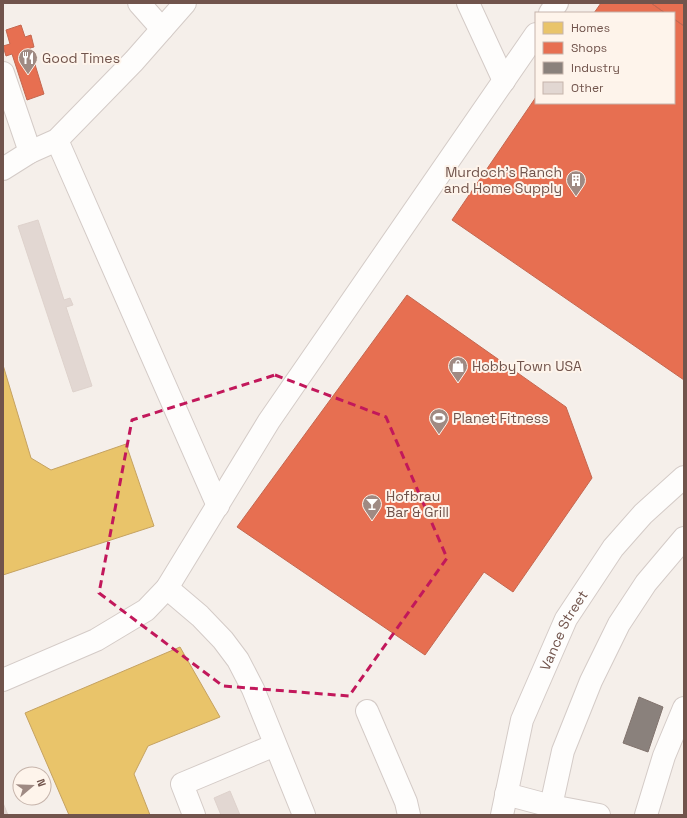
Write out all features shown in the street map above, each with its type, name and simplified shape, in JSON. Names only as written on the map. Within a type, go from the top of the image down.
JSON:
[{"type":"street","points":[[138,3],[162,29]]},
{"type":"street","points":[[3,169],[30,152],[57,140],[134,61],[185,3]]},
{"type":"street","points":[[468,3],[504,81]]},
{"type":"street","points":[[551,12],[557,3]]},
{"type":"street","points":[[3,680],[96,640],[146,610],[167,588],[269,422],[535,35]]},
{"type":"street","points":[[3,73],[30,152]]},
{"type":"street","points":[[57,140],[218,506]]},
{"type":"street","name":"Vance Street","points":[[502,815],[522,720],[566,619],[613,548],[643,514],[684,477]]},
{"type":"street","points":[[550,810],[563,750],[591,681],[619,624],[646,583],[684,538]]},
{"type":"street","points":[[167,588],[200,616],[238,660],[276,745],[304,815]]},
{"type":"street","points":[[646,815],[664,756],[684,708]]},
{"type":"street","points":[[367,711],[406,802],[409,815]]},
{"type":"street","points":[[194,815],[182,784],[276,745]]},
{"type":"street","points":[[506,794],[550,810],[599,815]]},
{"type":"highlighted area","points":[[275,375],[386,417],[447,558],[349,696],[223,686],[99,593],[132,420]]},
{"type":"building: Homes","points":[[3,365],[31,458],[51,470],[126,444],[154,526],[3,575]]},
{"type":"building: Homes","points":[[180,647],[220,717],[148,746],[134,774],[150,815],[69,815],[52,776],[52,766],[48,766],[25,713]]},
{"type":"building: Shops","points":[[601,3],[651,3],[664,12],[595,12]]},
{"type":"building: Shops","points":[[651,3],[684,3],[684,26],[675,20],[675,12],[664,12]]},
{"type":"building: Shops","name":"Murdoch's Ranch and Home Supply","points":[[675,20],[684,26],[684,380],[452,220],[535,98],[535,104],[675,104]]},
{"type":"building: Shops","name":"Good Times","points":[[21,25],[25,37],[31,35],[34,47],[30,48],[44,94],[27,100],[12,54],[6,56],[3,46],[10,44],[6,30]]},
{"type":"building: Shops","points":[[407,295],[566,407],[592,478],[513,592],[484,572],[425,655],[237,527]]},
{"type":"building: Industry","points":[[639,697],[663,707],[648,752],[623,743]]},
{"type":"building: Other","points":[[38,220],[64,300],[70,298],[73,305],[66,307],[92,386],[73,392],[18,226]]},
{"type":"building: Other","points":[[230,791],[240,815],[221,815],[214,798]]},
{"type":"building: Other","points":[[3,803],[8,815],[3,815]]},
{"type":"place","name":"Good Times","points":[[28,75]]},
{"type":"place","name":"Murdoch's Ranch and Home Supply","points":[[576,197]]},
{"type":"place","name":"HobbyTown USA","points":[[458,383]]},
{"type":"place","name":"Planet Fitness","points":[[439,435]]},
{"type":"place","name":"Hofbrau Bar & Grill","points":[[372,521]]}]
